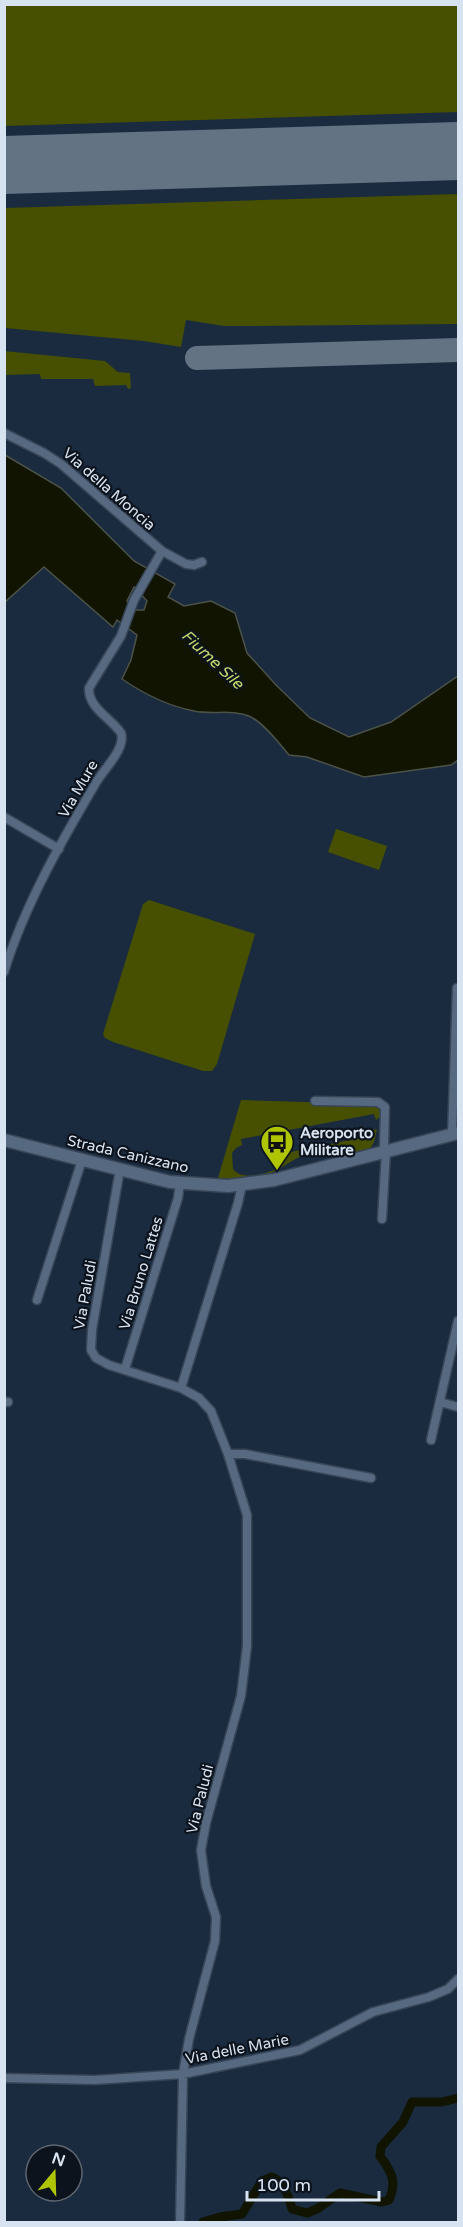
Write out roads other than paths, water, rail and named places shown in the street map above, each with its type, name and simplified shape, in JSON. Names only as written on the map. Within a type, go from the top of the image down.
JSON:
[{"type":"street","name":"Via della Moncia","points":[[4,433],[52,458],[162,551],[186,564],[194,565],[202,562]]},
{"type":"street","name":"Via Mure","points":[[4,972],[34,893],[123,739],[119,729],[93,704],[88,692],[92,681],[123,631],[134,600],[162,551]]},
{"type":"street","points":[[4,817],[59,849]]},
{"type":"street","name":"Strada Canizzano","points":[[4,1140],[180,1183],[216,1186],[274,1180],[455,1134],[457,988]]},
{"type":"street","points":[[315,1101],[378,1101],[386,1109],[382,1219]]},
{"type":"street","points":[[37,1300],[82,1160]]},
{"type":"street","name":"Via Paludi","points":[[120,1169],[91,1344],[96,1358],[181,1388],[198,1398],[211,1410],[228,1454],[247,1515],[247,1646],[241,1696],[206,1823],[201,1850],[206,1886],[216,1917],[215,1941],[189,2039],[183,2074],[180,2223]]},
{"type":"street","name":"Via Bruno Lattes","points":[[125,1370],[178,1197],[180,1183]]},
{"type":"street","points":[[181,1388],[242,1185]]},
{"type":"street","points":[[431,1440],[459,1321]]},
{"type":"street","points":[[440,1402],[459,1407]]},
{"type":"street","points":[[228,1454],[245,1454],[371,1478]]},
{"type":"street","name":"Via delle Marie","points":[[4,2078],[96,2080],[183,2074],[300,2050],[373,2012],[429,1997],[448,1989],[459,1979]]},
{"type":"water","name":"Fiume Sile","points":[[5,455],[61,488],[134,561],[175,584],[168,597],[184,606],[211,601],[235,613],[247,653],[310,718],[349,737],[391,722],[458,676],[458,760],[451,765],[364,777],[307,757],[289,755],[265,728],[249,716],[184,709],[156,699],[122,679],[131,660],[137,635],[117,620],[113,627],[44,567],[5,602]],"holes":[[[134,587],[147,601],[144,610],[134,610],[127,601]]]},
{"type":"waterway","points":[[203,2222],[242,2214],[262,2181],[272,2177],[283,2186],[292,2209],[307,2213],[340,2193],[382,2202],[389,2200],[393,2182],[388,2167],[380,2156],[381,2147],[403,2122],[412,2102],[442,2102],[458,2098]]},
{"type":"place","name":"Aeroporto Militare","points":[[277,1171]]}]
